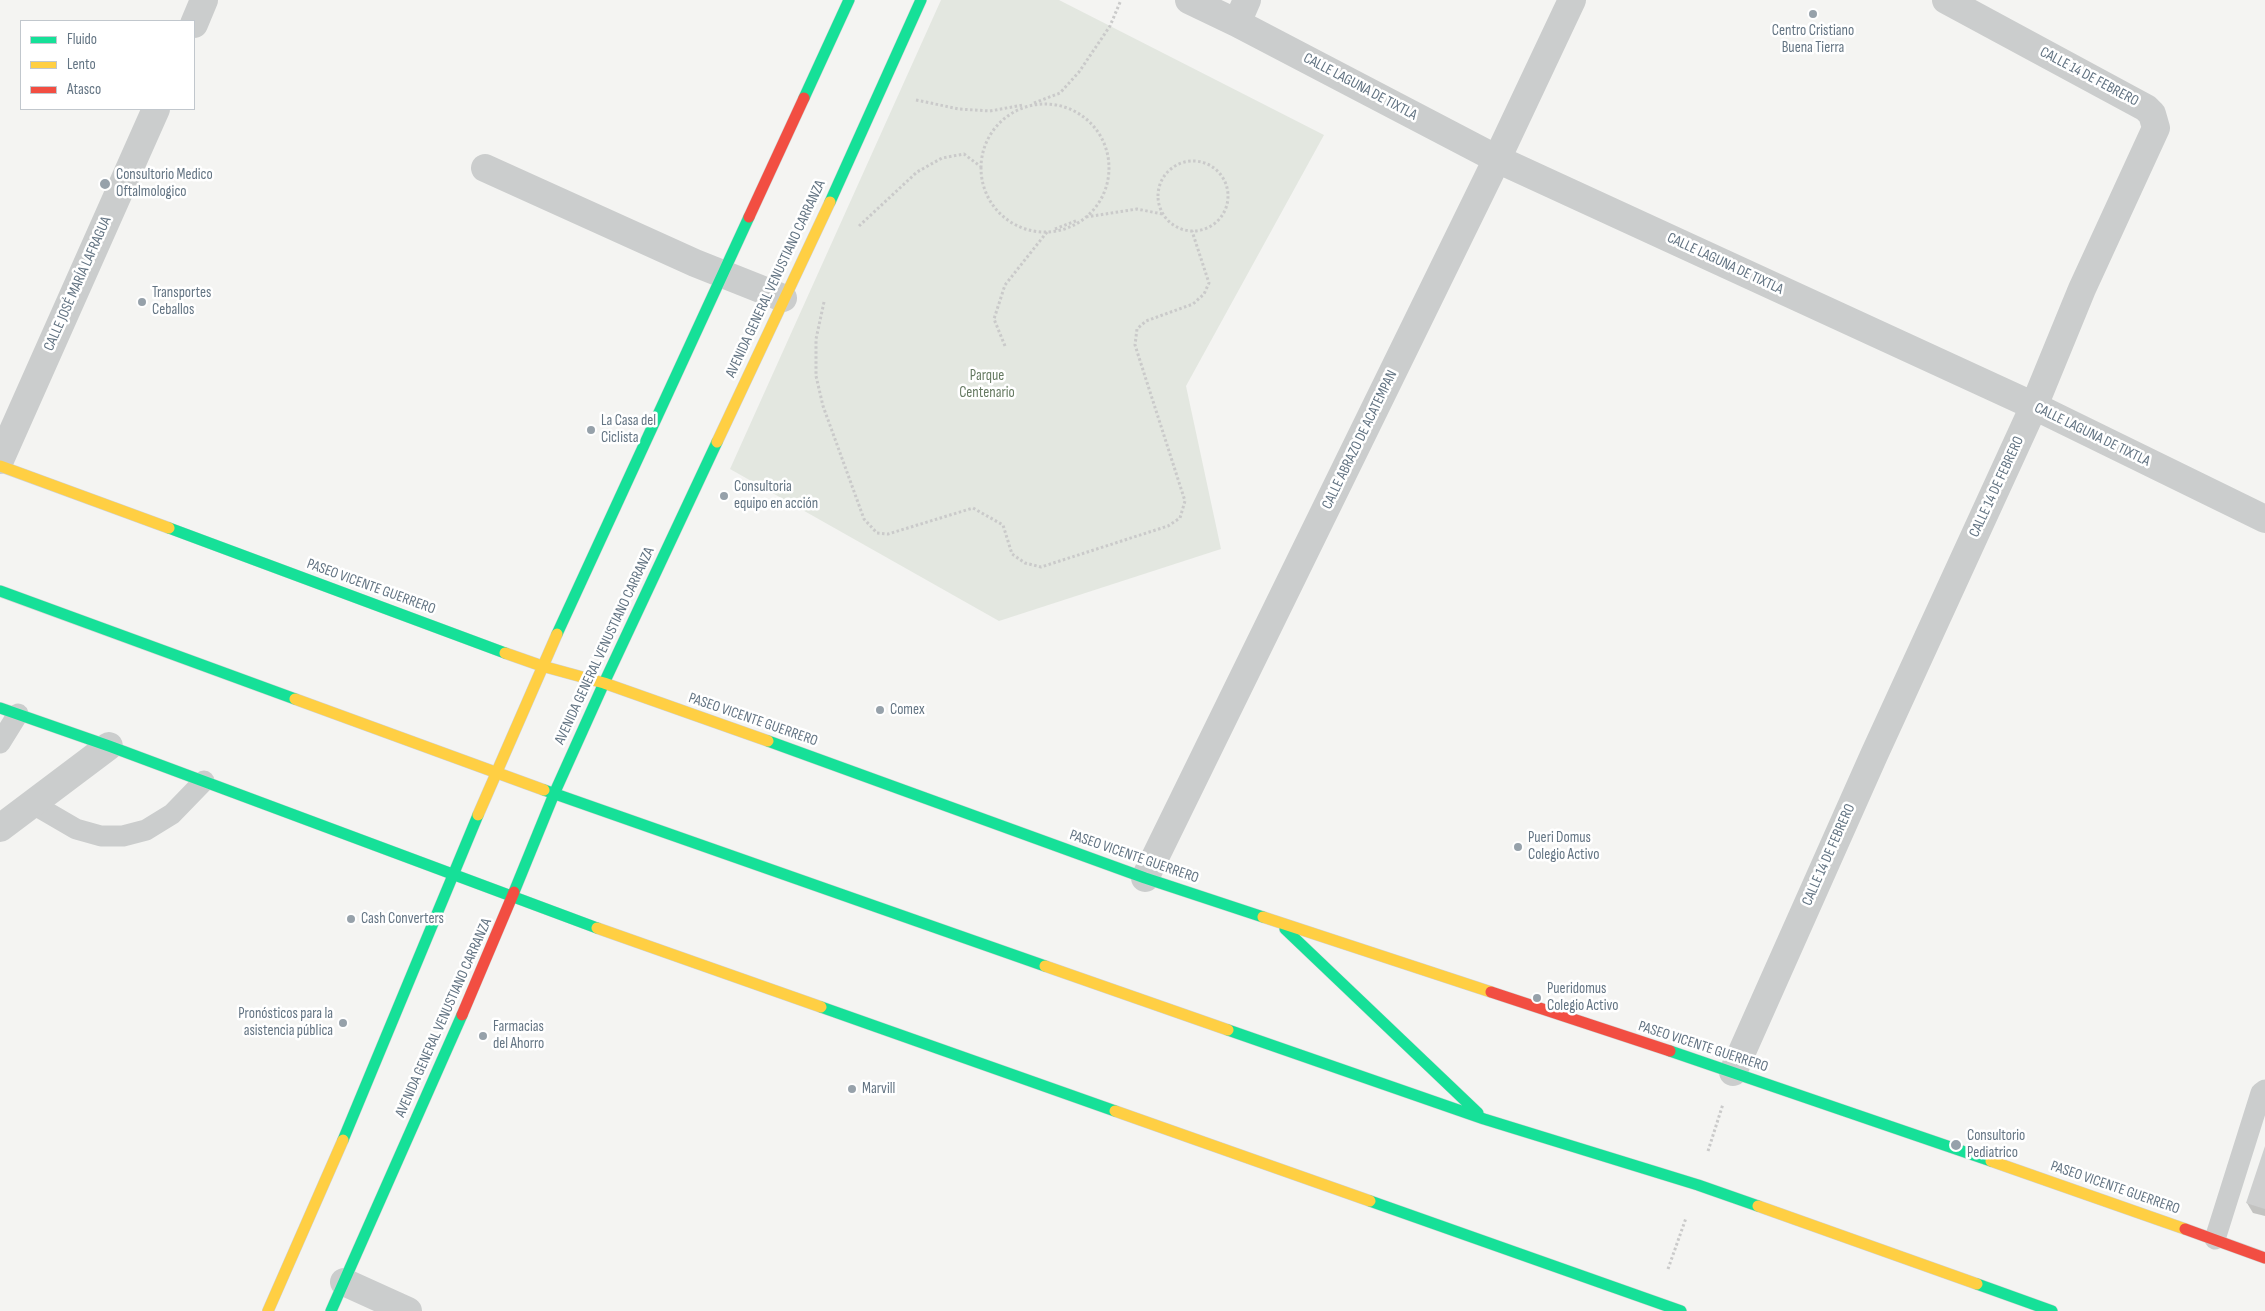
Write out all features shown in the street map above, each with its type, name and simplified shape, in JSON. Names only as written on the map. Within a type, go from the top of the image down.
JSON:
[{"type":"main road","points":[[268,1311],[326,1180],[452,875],[498,772],[542,666],[724,275],[849,0]]},
{"type":"main road","name":"AVENIDA GENERAL VENUSTIANO CARRANZA","points":[[331,1311],[513,898],[554,794],[783,298],[883,88],[921,0]]},
{"type":"main road","name":"PASEO VICENTE GUERRERO","points":[[0,466],[542,666],[604,683],[1145,878],[1733,1072],[2265,1258]]},
{"type":"main road","points":[[0,591],[554,794],[1484,1119],[1698,1185],[2052,1311]]},
{"type":"main road","points":[[9,711],[204,781],[513,898],[1681,1311]]},
{"type":"main road","points":[[1278,922],[1484,1119]]},
{"type":"street","points":[[195,22],[204,0]]},
{"type":"street","name":"CALLE LAGUNA DE TIXTLA","points":[[1189,0],[1242,11],[1497,159],[2034,406],[2265,519]]},
{"type":"street","name":"CALLE ABRAZO DE ACATEMPAN","points":[[1145,878],[1497,159],[1572,0]]},
{"type":"street","name":"CALLE 14 DE FEBRERO","points":[[1733,1072],[1874,756],[2034,406],[2082,289],[2156,128],[2152,114],[2146,108],[1946,0]]},
{"type":"street","name":"CALLE JOSÉ MARÍA LAFRAGUA","points":[[0,460],[156,110]]},
{"type":"street","points":[[485,168],[724,275],[783,298]]},
{"type":"street","points":[[0,828],[109,746]]},
{"type":"street","points":[[344,1282],[408,1311]]},
{"type":"lane","points":[[0,743],[9,711]]},
{"type":"lane","points":[[33,804],[76,829],[100,836],[123,836],[146,830],[172,814],[204,781]]},
{"type":"lane","points":[[2215,1239],[2262,1093],[2265,1090]]},
{"type":"path","points":[[883,88],[926,104],[990,112],[1031,104],[1053,103],[1073,110],[1091,122],[1103,139],[1109,160],[1108,181],[1100,201],[1086,217],[1068,228],[1047,232],[1026,230],[1007,220],[991,206],[982,186],[980,166],[984,144],[995,126],[1011,112],[1031,104],[1060,93],[1079,72],[1110,26],[1121,0]]},
{"type":"path","points":[[855,232],[873,212],[917,172],[942,158],[964,154],[980,166]]},
{"type":"path","points":[[1086,217],[1137,209],[1162,214],[1180,229],[1192,231],[1203,229],[1214,224],[1227,205],[1226,183],[1211,166],[1201,162],[1190,162],[1169,170],[1162,179],[1158,191],[1158,203],[1162,214]]},
{"type":"path","points":[[824,299],[816,339],[816,376],[823,406],[864,519],[877,533],[888,534],[972,508],[1003,525],[1012,554],[1025,563],[1041,567],[1168,526],[1180,518],[1185,501],[1135,346],[1137,329],[1146,321],[1193,304],[1204,294],[1209,283],[1192,231]]},
{"type":"path","points":[[1005,346],[994,319],[1005,285],[1047,232]]},
{"type":"green space","name":"Parque Centenario","points":[[941,0],[1059,0],[1324,135],[1186,386],[1221,549],[999,621],[730,469]]},
{"type":"building","points":[[2265,1146],[2265,1209],[2246,1203]]},
{"type":"traffic: fast","points":[[804,98],[849,0]]},
{"type":"traffic: fast","points":[[830,202],[921,0]]},
{"type":"traffic: fast","points":[[557,634],[749,217]]},
{"type":"traffic: fast","points":[[514,892],[554,794],[604,683],[717,442]]},
{"type":"traffic: fast","points":[[169,528],[505,653]]},
{"type":"traffic: fast","points":[[0,591],[295,699]]},
{"type":"traffic: fast","points":[[0,708],[109,746],[597,928]]},
{"type":"traffic: fast","points":[[768,741],[1145,878],[1263,917]]},
{"type":"traffic: fast","points":[[544,790],[1045,966]]},
{"type":"traffic: fast","points":[[343,1140],[478,815]]},
{"type":"traffic: fast","points":[[1285,929],[1478,1113]]},
{"type":"traffic: fast","points":[[821,1007],[1115,1111]]},
{"type":"traffic: fast","points":[[331,1311],[462,1015]]},
{"type":"traffic: fast","points":[[1228,1030],[1484,1119],[1698,1185],[1758,1206]]},
{"type":"traffic: fast","points":[[1670,1051],[1991,1161]]},
{"type":"traffic: fast","points":[[1370,1201],[1681,1311]]},
{"type":"traffic: fast","points":[[1977,1284],[2052,1311]]},
{"type":"traffic: slow","points":[[717,442],[830,202]]},
{"type":"traffic: slow","points":[[0,466],[169,528]]},
{"type":"traffic: slow","points":[[478,815],[557,634]]},
{"type":"traffic: slow","points":[[505,653],[542,666],[604,683],[768,741]]},
{"type":"traffic: slow","points":[[295,699],[544,790]]},
{"type":"traffic: slow","points":[[1263,917],[1491,992]]},
{"type":"traffic: slow","points":[[597,928],[821,1007]]},
{"type":"traffic: slow","points":[[1045,966],[1228,1030]]},
{"type":"traffic: slow","points":[[1115,1111],[1370,1201]]},
{"type":"traffic: slow","points":[[268,1311],[343,1140]]},
{"type":"traffic: slow","points":[[1991,1161],[2185,1229]]},
{"type":"traffic: slow","points":[[1758,1206],[1977,1284]]},
{"type":"traffic: jam","points":[[749,217],[804,98]]},
{"type":"traffic: jam","points":[[462,1015],[514,892]]},
{"type":"traffic: jam","points":[[1491,992],[1670,1051]]},
{"type":"traffic: jam","points":[[2185,1229],[2265,1258]]},
{"type":"place","name":"Centro Cristiano Buena Tierra","points":[[1813,14]]},
{"type":"place","name":"Consultorio Medico Oftalmologico","points":[[105,184]]},
{"type":"place","name":"Transportes Ceballos","points":[[142,302]]},
{"type":"place","name":"La Casa del Ciclista","points":[[591,430]]},
{"type":"place","name":"Consultoria equipo en acción","points":[[724,496]]},
{"type":"place","name":"Comex","points":[[880,710]]},
{"type":"place","name":"Pueri Domus Colegio Activo","points":[[1518,847]]},
{"type":"place","name":"Cash Converters","points":[[351,919]]},
{"type":"place","name":"Pueridomus Colegio Activo","points":[[1537,998]]},
{"type":"place","name":"Pronósticos para la asistencia pública","points":[[343,1023]]},
{"type":"place","name":"Farmacias del Ahorro","points":[[483,1036]]},
{"type":"place","name":"Marvill","points":[[852,1089]]},
{"type":"place","name":"Consultorio Pediatrico","points":[[1956,1145]]}]
